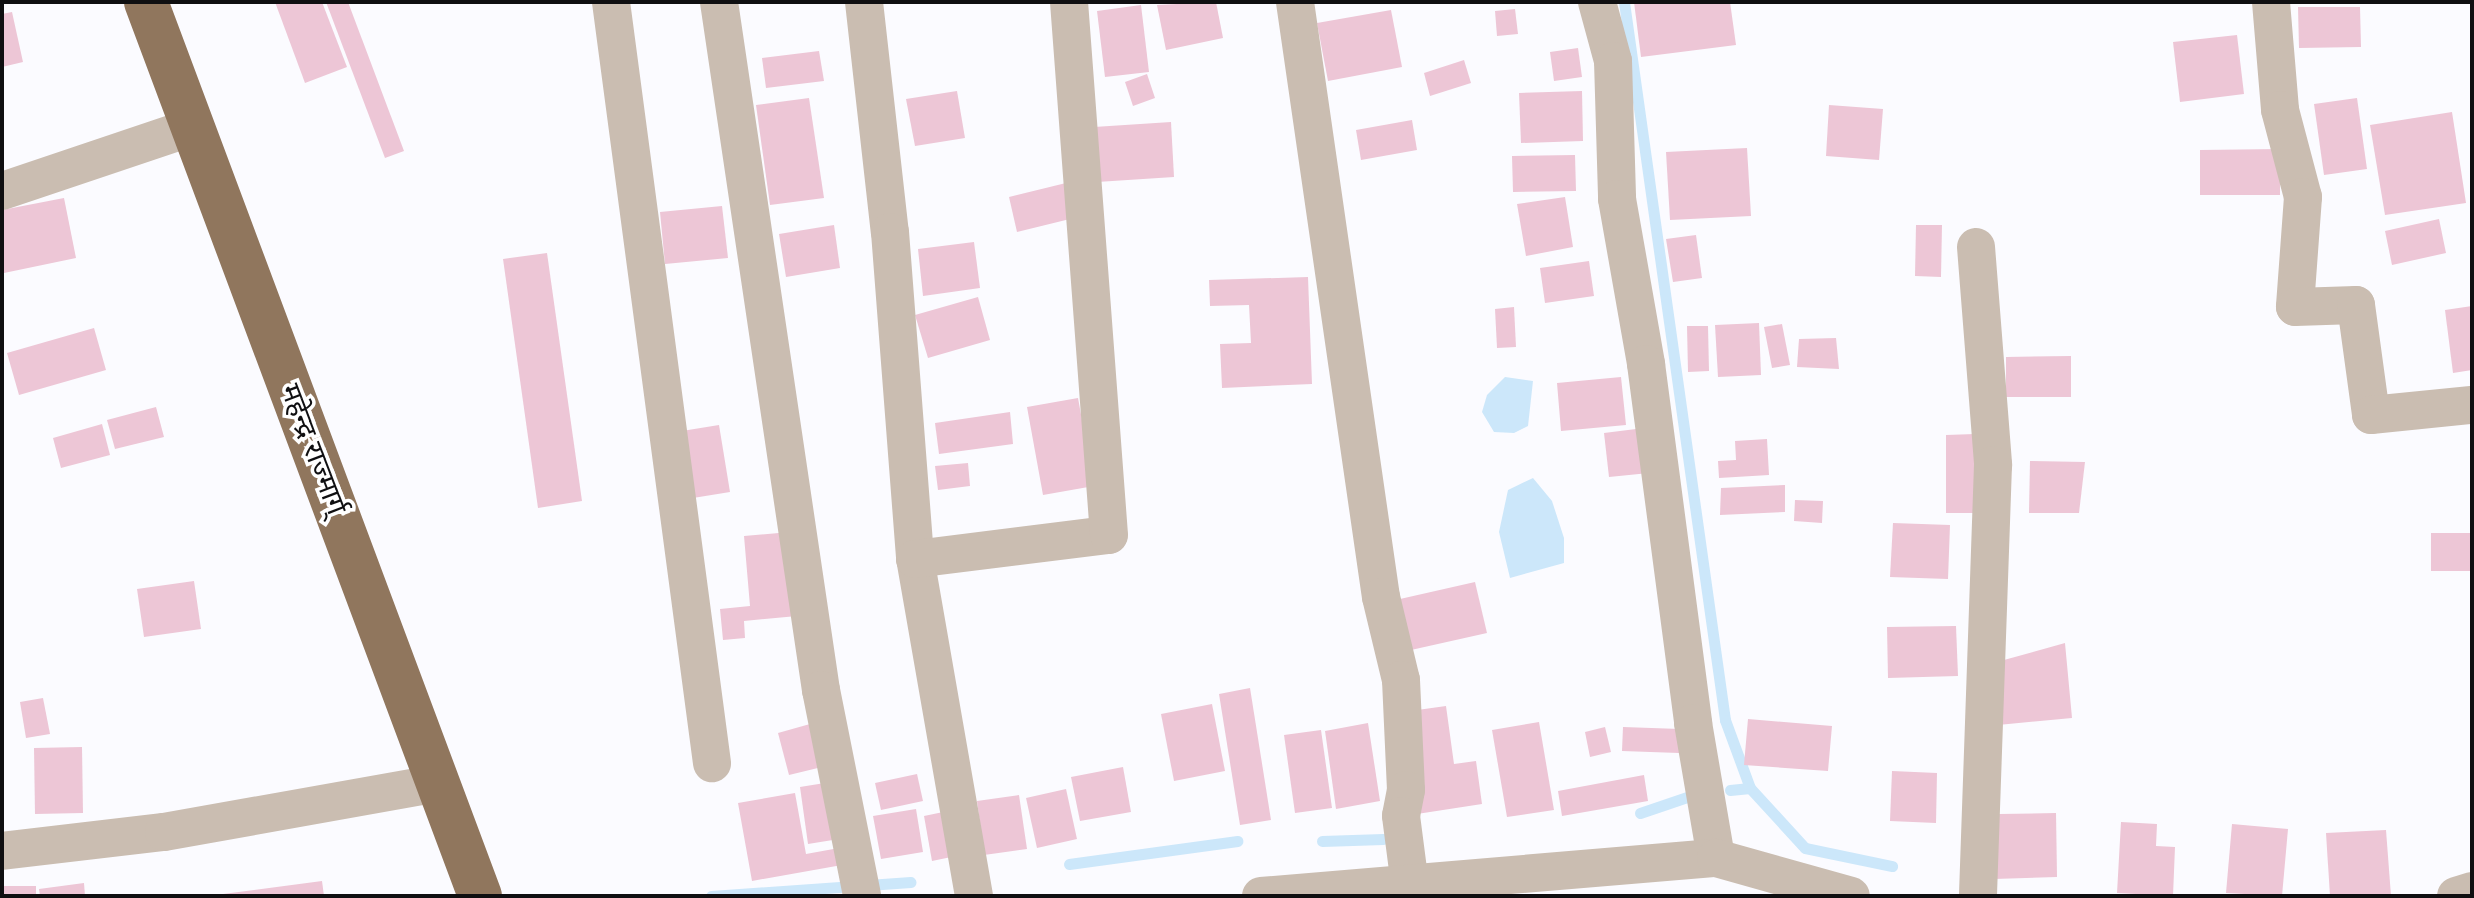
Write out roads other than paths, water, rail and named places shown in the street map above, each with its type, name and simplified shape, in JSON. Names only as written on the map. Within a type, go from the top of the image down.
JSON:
[{"type":"highway","name":"महेन्द्र राज्मार्ग्","points":[[146,2],[480,896]]},
{"type":"street","points":[[611,2],[712,763]]},
{"type":"street","points":[[719,2],[821,690],[862,896]]},
{"type":"street","points":[[864,2],[890,232],[915,559],[974,896]]},
{"type":"street","points":[[915,559],[1109,535],[1069,2]]},
{"type":"street","points":[[1295,2],[1381,597],[1401,680],[1406,790],[1401,816],[1410,885]]},
{"type":"street","points":[[1597,2],[1613,61],[1617,199],[1646,364],[1693,723],[1716,858]]},
{"type":"street","points":[[2271,2],[2280,110],[2303,197],[2295,307],[2356,305],[2371,415],[2472,405]]},
{"type":"street","points":[[2,191],[192,127]]},
{"type":"street","points":[[1976,247],[1993,465],[1978,896]]},
{"type":"street","points":[[2,851],[164,832],[440,783]]},
{"type":"street","points":[[1261,896],[1716,858],[1851,896]]},
{"type":"street","points":[[2456,896],[2472,891]]},
{"type":"water","points":[[1505,377],[1533,381],[1528,426],[1514,433],[1494,432],[1482,412],[1487,395]]},
{"type":"water","points":[[1533,478],[1552,501],[1564,538],[1564,563],[1510,578],[1499,532],[1508,490]]},
{"type":"waterway","points":[[1624,2],[1725,720],[1750,788],[1805,848],[1892,866]]},
{"type":"waterway","points":[[1730,790],[1750,788]]},
{"type":"waterway","points":[[1640,813],[1693,795]]},
{"type":"waterway","points":[[1322,841],[1383,839]]},
{"type":"waterway","points":[[1069,864],[1237,841]]},
{"type":"waterway","points":[[711,896],[911,882]]}]
